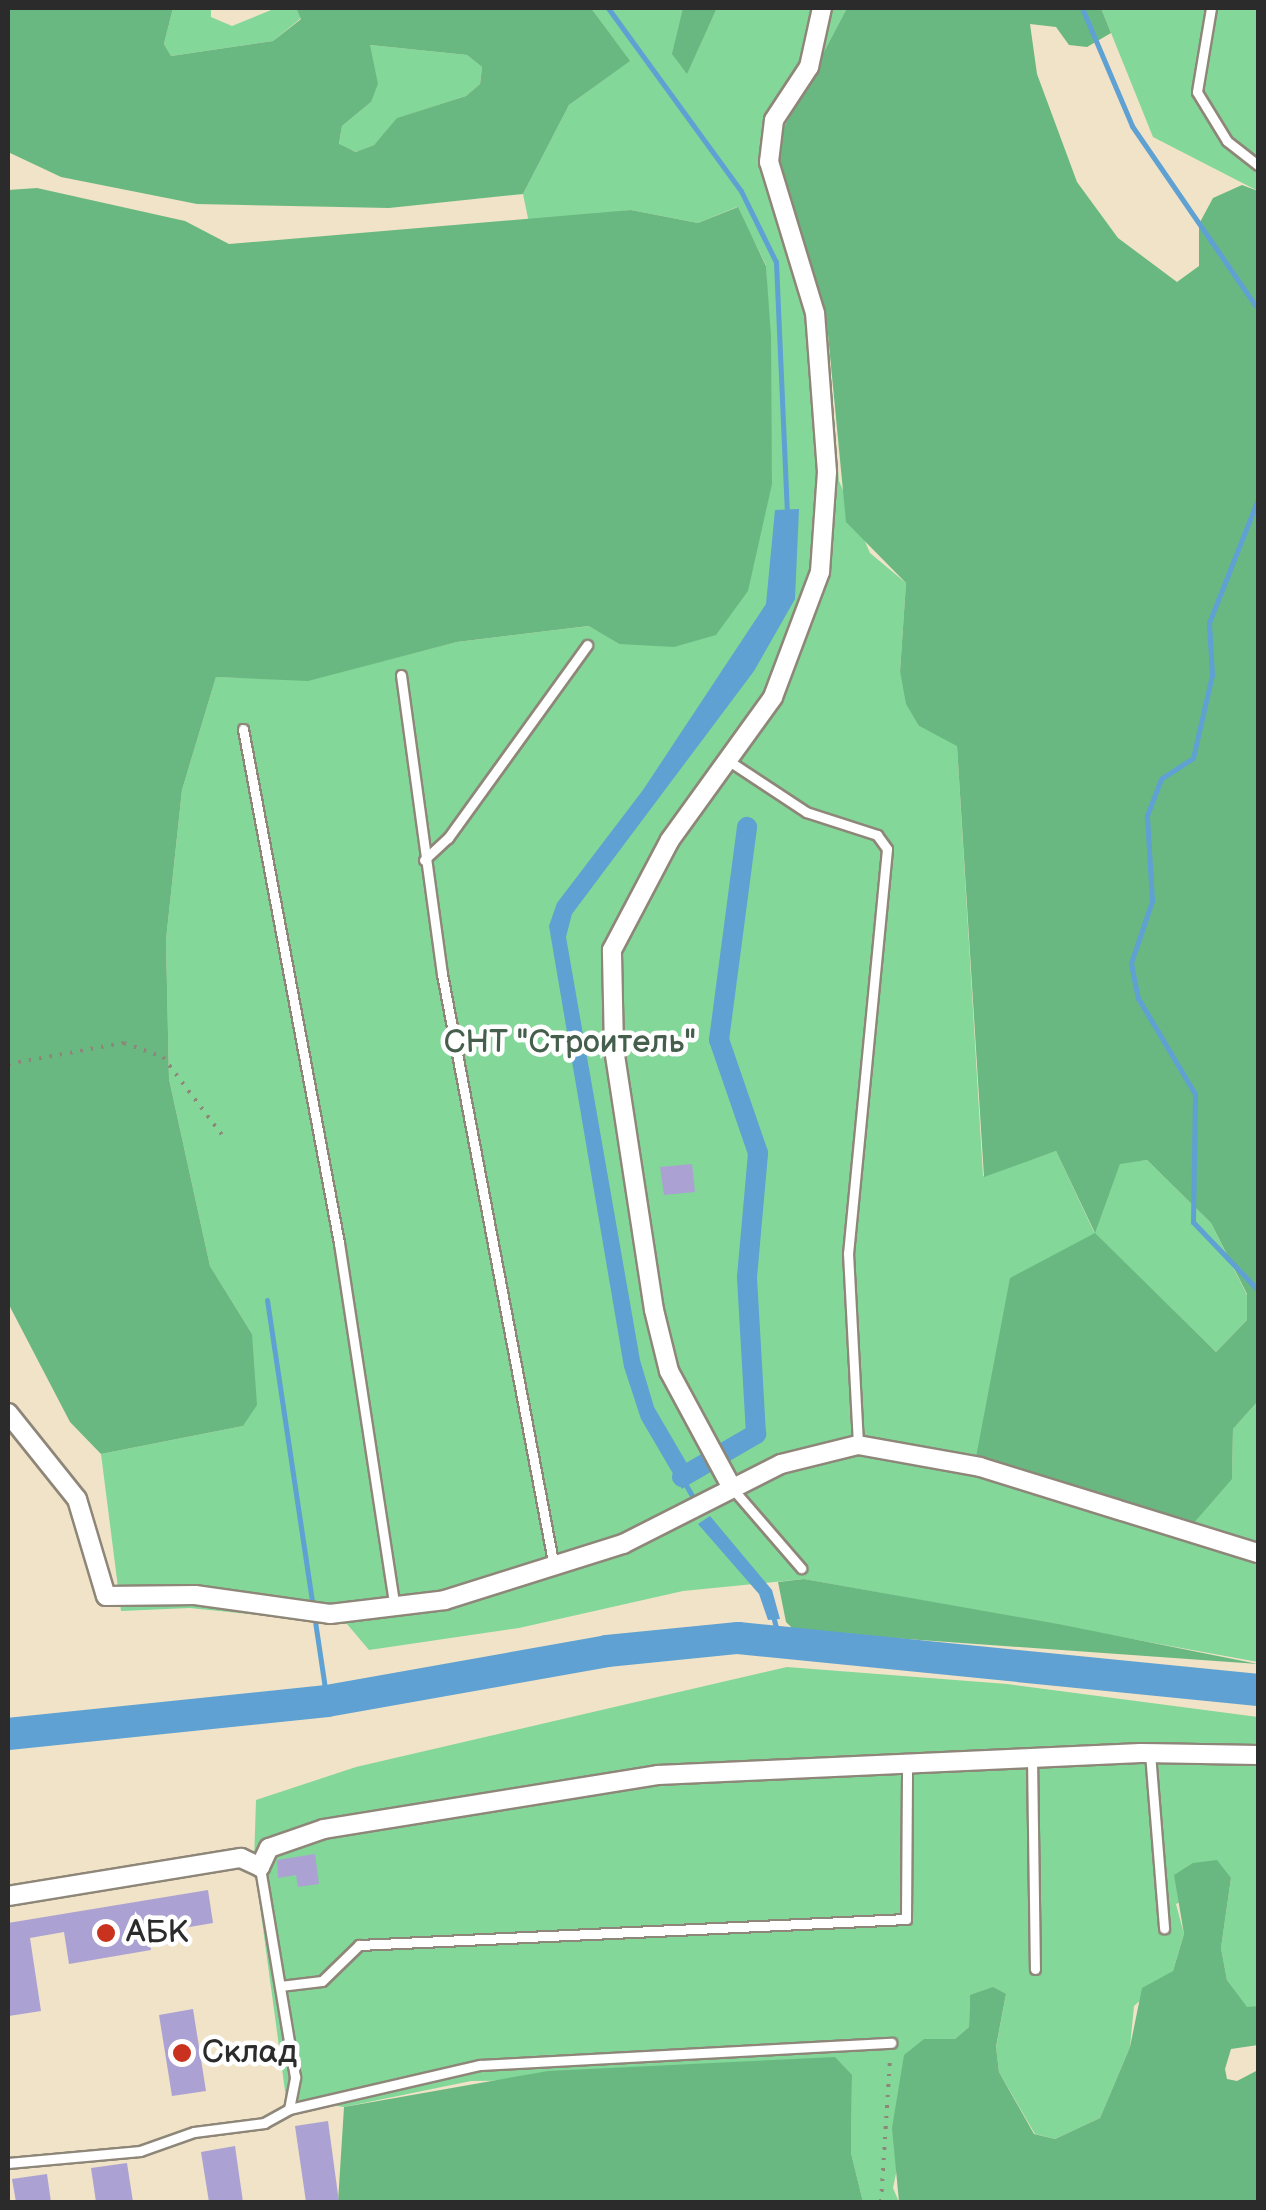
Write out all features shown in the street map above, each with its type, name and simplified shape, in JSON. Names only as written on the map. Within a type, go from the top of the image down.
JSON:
[{"type":"street","points":[[732,1488],[665,1356],[610,993],[612,950],[624,919],[670,840],[732,763],[773,697],[820,572],[827,472],[815,313],[769,162],[774,120],[809,68],[822,8]]},
{"type":"street","points":[[8,1413],[77,1500],[106,1596],[195,1596],[330,1614],[395,1610],[554,1567],[678,1522],[732,1488],[781,1464],[858,1445],[980,1466],[1258,1553]]},
{"type":"street","points":[[8,1896],[241,1858],[260,1867],[269,1848],[324,1829],[658,1775],[907,1761],[1150,1753],[1258,1755]]},
{"type":"lane","points":[[1211,8],[1196,92],[1227,141],[1258,165]]},
{"type":"lane","points":[[424,860],[448,838],[587,645]]},
{"type":"lane","points":[[401,675],[424,860],[554,1567]]},
{"type":"lane","points":[[243,729],[339,1243],[395,1610]]},
{"type":"lane","points":[[732,763],[806,812],[877,835],[887,849],[848,1254],[858,1445]]},
{"type":"lane","points":[[732,1488],[802,1568]]},
{"type":"lane","points":[[1150,1753],[1164,1928]]},
{"type":"lane","points":[[1032,1757],[1036,1969]]},
{"type":"lane","points":[[280,1986],[322,1981],[359,1945],[906,1919],[907,1761]]},
{"type":"lane","points":[[260,1867],[294,2077],[288,2109]]},
{"type":"lane","points":[[8,2163],[140,2151],[194,2132],[264,2123],[288,2109],[480,2065],[891,2044]]},
{"type":"path","points":[[8,1064],[124,1043],[162,1057],[225,1139]]},
{"type":"path","points":[[881,2202],[891,2044]]},
{"type":"green space","points":[[8,8],[173,8],[164,44],[171,56],[273,41],[301,19],[296,8],[591,8],[630,61],[569,105],[523,194],[389,208],[197,204],[61,177],[8,152]],"holes":[[[370,45],[467,55],[482,67],[480,84],[466,96],[397,118],[374,145],[356,152],[339,144],[342,126],[371,102],[378,84]]]},
{"type":"green space","points":[[173,8],[211,8],[211,17],[232,26],[276,8],[296,8],[301,18],[273,41],[171,56],[164,44]]},
{"type":"green space","name":"СНТ \"Строитель\"","points":[[591,8],[683,8],[687,73],[717,8],[847,8],[779,137],[778,160],[826,314],[839,481],[870,553],[906,583],[900,671],[919,726],[957,745],[983,1176],[1056,1151],[1094,1232],[1120,1163],[1147,1160],[1211,1223],[1247,1295],[1247,1320],[1216,1352],[1095,1234],[1232,1479],[1233,1429],[1258,1401],[1258,1662],[804,1579],[683,1591],[519,1628],[369,1650],[347,1624],[190,1608],[121,1611],[101,1454],[243,1426],[252,1334],[210,1266],[169,1079],[166,940],[182,790],[216,677],[308,680],[457,642],[590,626],[619,644],[772,484],[766,265],[737,207],[698,223],[631,210],[529,223],[523,194],[569,105],[629,61]]},
{"type":"green space","points":[[683,8],[717,8],[687,74],[672,54]]},
{"type":"green space","points":[[847,8],[1101,8],[1111,33],[1087,47],[1069,45],[1056,27],[1030,24],[1037,74],[1077,182],[1118,238],[1177,282],[1199,266],[1199,224],[1213,198],[1242,185],[1258,191],[1258,1401],[1233,1429],[1232,1479],[1192,1525],[976,1457],[1010,1278],[1095,1233],[1056,1151],[984,1177],[957,746],[919,726],[906,704],[900,671],[906,583],[846,522],[826,314],[778,160],[779,137]],"holes":[[[1147,1160],[1211,1223],[1247,1294],[1247,1320],[1216,1352],[1095,1233],[1120,1164]]]},
{"type":"green space","points":[[1101,8],[1258,8],[1258,191],[1153,137]]},
{"type":"green space","points":[[370,45],[467,55],[482,67],[480,84],[466,96],[398,118],[374,145],[357,152],[339,145],[342,126],[371,102]]},
{"type":"green space","points":[[37,188],[185,221],[229,244],[631,210],[698,223],[738,207],[766,266],[771,336],[772,484],[748,591],[716,635],[674,647],[619,644],[589,626],[457,642],[308,681],[216,677],[182,790],[166,940],[169,1079],[210,1266],[252,1334],[257,1405],[243,1426],[101,1454],[70,1422],[8,1303],[8,190]]},
{"type":"green space","points":[[804,1579],[1258,1664],[795,1631],[786,1622],[778,1582]]},
{"type":"green space","points":[[787,1667],[1007,1684],[1258,1717],[1258,2006],[1247,2008],[1227,1980],[1221,1948],[1231,1878],[1176,1904],[1184,1934],[1173,1971],[1134,2006],[1130,2047],[1100,2118],[1055,2139],[1035,2134],[999,2072],[996,2048],[1006,1994],[970,1996],[969,2027],[955,2039],[924,2039],[893,2188],[899,2202],[863,2202],[851,2153],[852,2075],[471,2081],[344,2107],[286,2098],[254,1862],[256,1800],[356,1767]]},
{"type":"green space","points":[[1217,1860],[1231,1878],[1221,1948],[1227,1980],[1247,2007],[1258,2006],[1258,2045],[1231,2049],[1225,2069],[1227,2079],[1237,2081],[1258,2070],[1258,2202],[899,2202],[892,2128],[904,2055],[924,2039],[955,2039],[969,2027],[970,1995],[993,1987],[1006,1994],[996,2047],[999,2072],[1034,2134],[1055,2139],[1100,2118],[1130,2047],[1142,1988],[1173,1971],[1184,1934],[1174,1875],[1193,1863]]},
{"type":"green space","points":[[835,2057],[852,2075],[851,2153],[863,2202],[338,2202],[344,2107],[548,2071]]},
{"type":"water","points":[[799,509],[795,599],[754,671],[572,914],[566,937],[640,1360],[654,1407],[696,1479],[682,1489],[641,1419],[624,1367],[549,926],[557,903],[643,790],[766,604],[775,510]]},
{"type":"water","points":[[710,1516],[772,1590],[780,1619],[768,1620],[759,1594],[698,1524]]},
{"type":"building","points":[[692,1164],[695,1192],[664,1195],[660,1167]]},
{"type":"building","points":[[315,1854],[319,1884],[298,1887],[296,1875],[278,1878],[277,1860]]},
{"type":"building","points":[[208,1890],[213,1923],[148,1934],[151,1950],[69,1964],[64,1932],[30,1938],[41,2011],[9,2016],[8,1923]]},
{"type":"building","name":"Склад","points":[[193,2009],[206,2091],[172,2096],[159,2015]]},
{"type":"building","points":[[328,2121],[339,2202],[306,2202],[295,2126]]},
{"type":"building","points":[[235,2146],[243,2202],[209,2202],[201,2152]]},
{"type":"building","points":[[127,2163],[133,2202],[96,2202],[91,2168]]},
{"type":"building","points":[[47,2174],[51,2202],[16,2202],[12,2179]]},
{"type":"waterway","points":[[608,8],[741,191],[776,262],[787,513]]},
{"type":"waterway","points":[[1082,8],[1132,126],[1255,305]]},
{"type":"waterway","points":[[1258,303],[1258,322]]},
{"type":"waterway","points":[[1258,499],[1209,623],[1212,675],[1193,758],[1161,779],[1147,816],[1152,901],[1131,963],[1138,998],[1195,1094],[1193,1222],[1258,1290]]},
{"type":"waterway","points":[[682,1477],[756,1434],[747,1277],[758,1153],[719,1040],[747,827]]},
{"type":"waterway","points":[[267,1300],[327,1701]]},
{"type":"waterway","points":[[683,1480],[695,1501]]},
{"type":"waterway","points":[[773,1616],[779,1639]]},
{"type":"waterway","points":[[8,1734],[327,1701],[607,1651],[738,1638],[1258,1690]]},
{"type":"place","name":"АБК","points":[[106,1933]]},
{"type":"place","name":"Склад","points":[[182,2053]]}]
